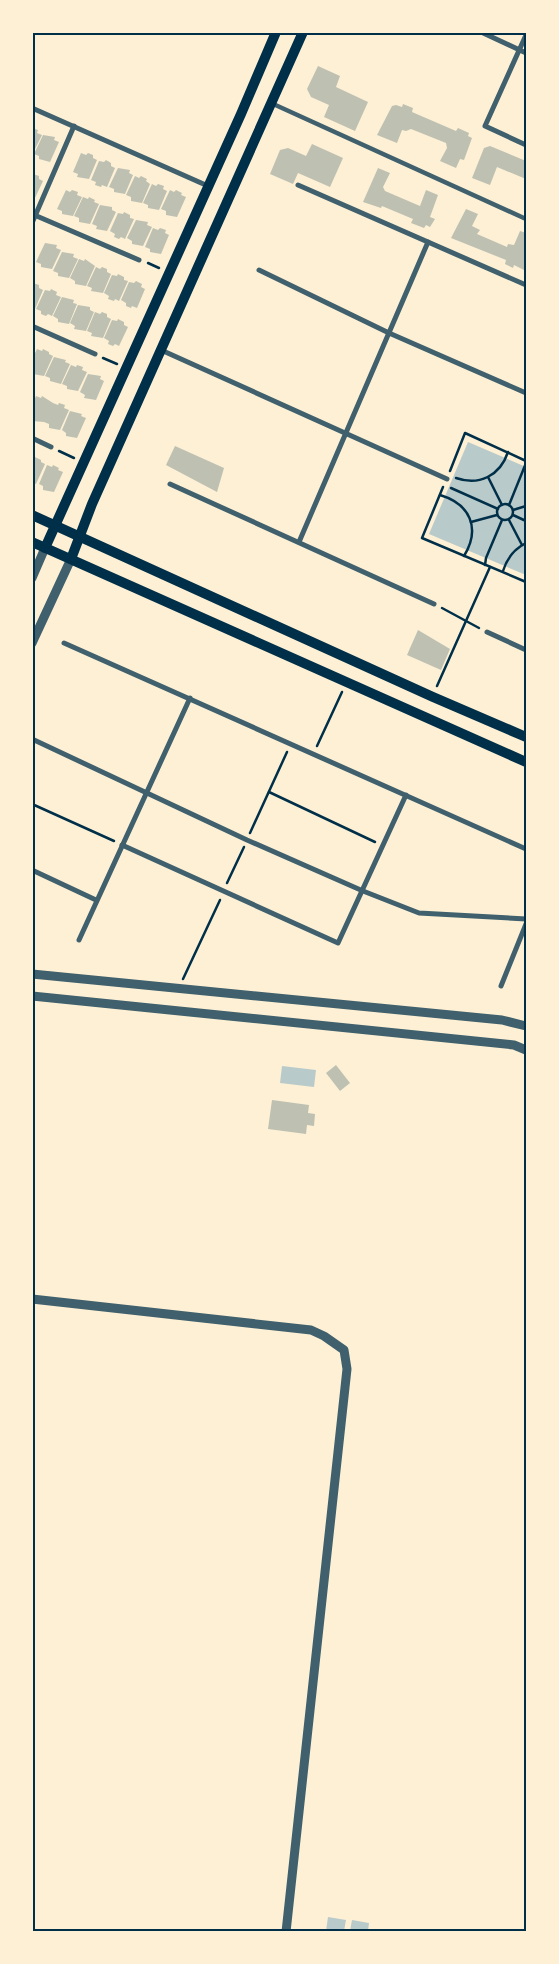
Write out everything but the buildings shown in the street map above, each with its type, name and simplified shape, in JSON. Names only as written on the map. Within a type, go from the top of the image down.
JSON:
[{"type":"main road","points":[[45,548],[276,32]]},
{"type":"main road","points":[[70,559],[92,504],[303,32]]},
{"type":"main road","points":[[32,515],[433,697],[526,737]]},
{"type":"main road","points":[[32,542],[526,762]]},
{"type":"street","points":[[481,32],[526,53]]},
{"type":"street","points":[[526,34],[485,126],[526,145]]},
{"type":"street","points":[[271,102],[526,219]]},
{"type":"street","points":[[32,108],[208,186]]},
{"type":"street","points":[[32,223],[74,126]]},
{"type":"street","points":[[298,185],[526,285]]},
{"type":"street","points":[[34,215],[140,260]]},
{"type":"street","points":[[299,542],[428,242]]},
{"type":"street","points":[[259,270],[389,333],[526,393]]},
{"type":"street","points":[[32,326],[95,354]]},
{"type":"street","points":[[161,350],[447,479]]},
{"type":"street","points":[[32,438],[50,447]]},
{"type":"street","points":[[170,484],[434,604]]},
{"type":"street","points":[[32,578],[45,548]]},
{"type":"street","points":[[32,643],[70,559]]},
{"type":"street","points":[[487,632],[526,650]]},
{"type":"street","points":[[64,643],[526,849]]},
{"type":"street","points":[[79,940],[190,698]]},
{"type":"street","points":[[32,739],[247,840],[419,914],[526,920]]},
{"type":"street","points":[[122,845],[338,943],[406,795]]},
{"type":"street","points":[[32,870],[96,900]]},
{"type":"street","points":[[501,986],[526,924]]},
{"type":"street","points":[[32,974],[502,1020],[526,1026]]},
{"type":"street","points":[[32,996],[390,1031],[514,1045],[526,1050]]},
{"type":"street","points":[[32,1300],[311,1330],[330,1339],[344,1350],[347,1369],[286,1932]]},
{"type":"path","points":[[140,260],[169,272]]},
{"type":"path","points":[[95,354],[126,368]]},
{"type":"path","points":[[509,505],[526,462],[465,433],[422,538],[526,582]]},
{"type":"path","points":[[50,447],[84,462]]},
{"type":"path","points":[[453,477],[465,482],[478,481],[488,477],[499,469],[508,452]]},
{"type":"path","points":[[488,477],[502,505]]},
{"type":"path","points":[[449,487],[498,509]]},
{"type":"path","points":[[440,495],[456,501],[464,508],[471,522],[472,540],[464,556]]},
{"type":"path","points":[[497,515],[498,509],[502,505],[509,505]]},
{"type":"path","points":[[509,505],[513,510],[513,515],[509,520]]},
{"type":"path","points":[[513,510],[526,506]]},
{"type":"path","points":[[471,522],[497,515]]},
{"type":"path","points":[[497,515],[502,520],[509,520]]},
{"type":"path","points":[[513,515],[526,521]]},
{"type":"path","points":[[485,565],[486,558],[502,520]]},
{"type":"path","points":[[509,520],[522,546]]},
{"type":"path","points":[[502,572],[509,556],[526,543]]},
{"type":"path","points":[[433,697],[490,566]]},
{"type":"path","points":[[434,604],[487,632]]},
{"type":"path","points":[[313,754],[347,682]]},
{"type":"path","points":[[179,989],[291,744]]},
{"type":"path","points":[[269,792],[384,845]]},
{"type":"path","points":[[32,804],[122,845]]},
{"type":"shaded area","points":[[468,442],[526,467],[526,575],[429,534]]},
{"type":"shaded area","points":[[282,1066],[316,1070],[314,1087],[280,1083]]},
{"type":"shaded area","points":[[328,1917],[346,1920],[344,1931],[326,1931]]},
{"type":"shaded area","points":[[352,1920],[369,1923],[368,1931],[350,1931]]}]
